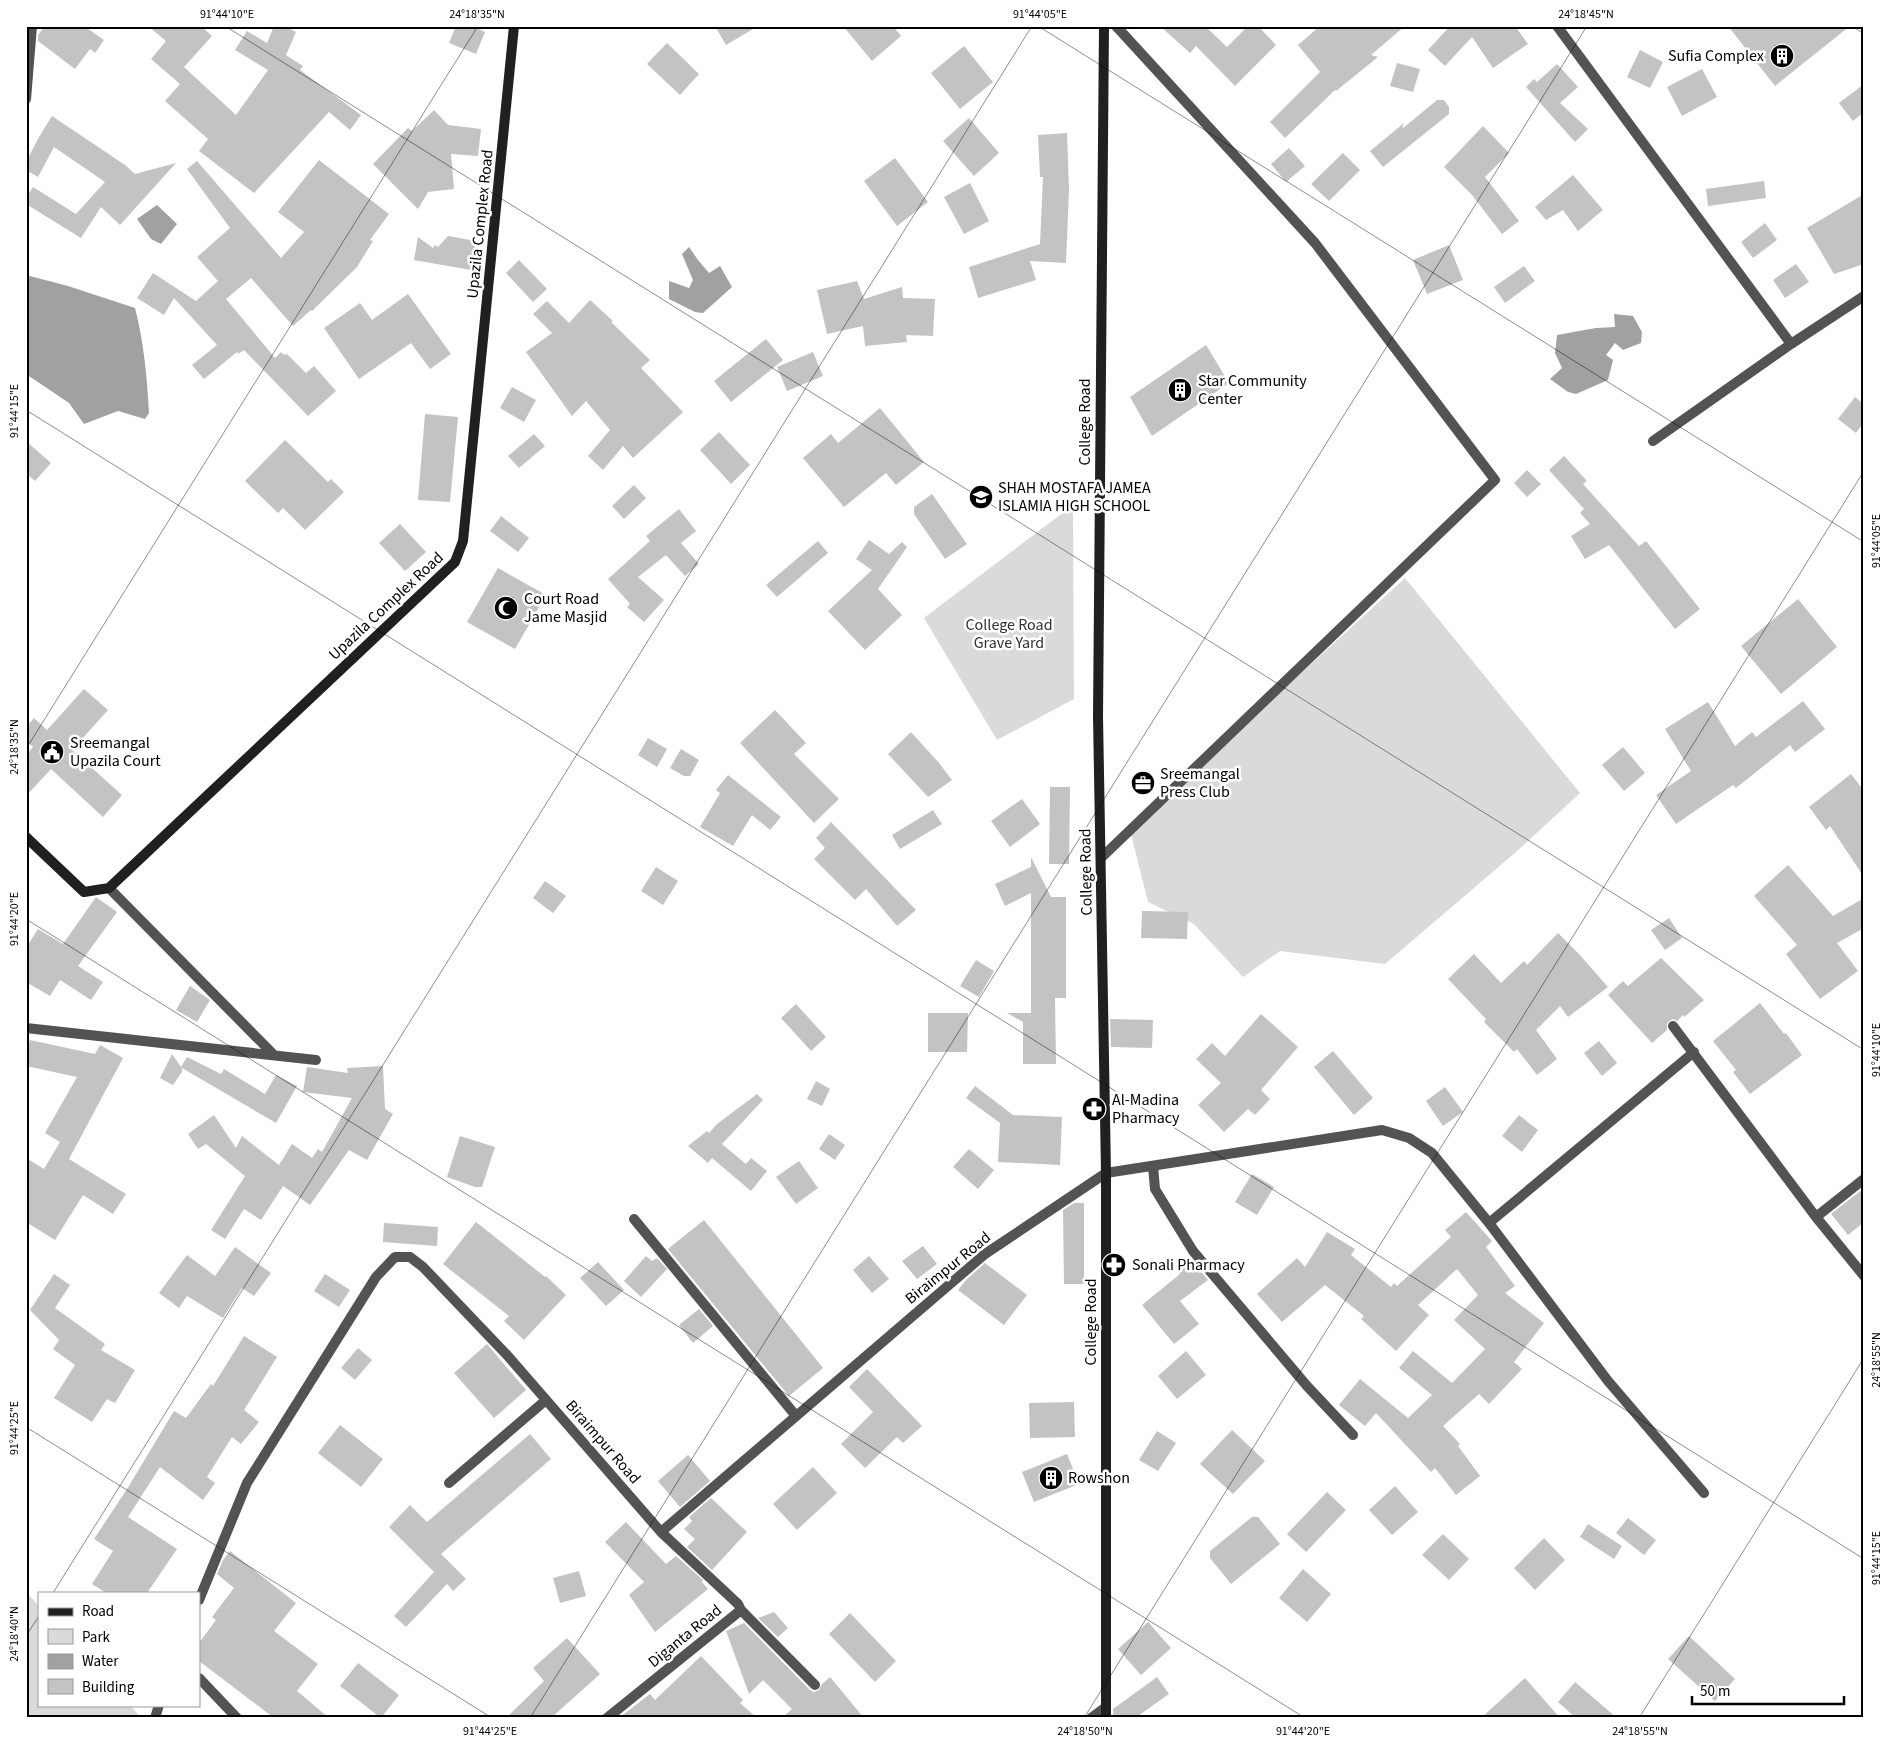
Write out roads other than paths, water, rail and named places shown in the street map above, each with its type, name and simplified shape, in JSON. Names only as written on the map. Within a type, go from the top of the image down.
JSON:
[{"type":"main road","name":"Upazila Complex Road","points":[[109,888],[455,562],[463,541],[514,26]]},
{"type":"main road","name":"College Road","points":[[1104,26],[1098,716],[1106,1173],[1106,1713]]},
{"type":"main road","points":[[26,837],[84,892],[109,888]]},
{"type":"street","points":[[26,99],[32,26]]},
{"type":"street","points":[[1101,858],[1495,480],[1315,243],[1116,26]]},
{"type":"street","points":[[1557,26],[1791,344]]},
{"type":"street","points":[[1653,441],[1791,344],[1864,296]]},
{"type":"street","points":[[109,888],[274,1055]]},
{"type":"street","points":[[1673,1026],[1816,1217],[1864,1276]]},
{"type":"street","points":[[26,1028],[316,1060]]},
{"type":"street","points":[[1489,1223],[1694,1052]]},
{"type":"street","points":[[1106,1173],[1382,1130],[1409,1138],[1432,1153],[1489,1223],[1608,1381],[1704,1493]]},
{"type":"street","points":[[1153,1166],[1155,1189],[1194,1251],[1307,1386],[1353,1435]]},
{"type":"street","name":"Biraimpur Road","points":[[200,1598],[247,1483],[376,1278],[394,1258],[410,1257],[423,1267],[507,1355],[661,1532],[985,1254],[1106,1173]]},
{"type":"street","points":[[1816,1217],[1864,1179]]},
{"type":"street","points":[[634,1218],[796,1416]]},
{"type":"street","points":[[449,1484],[546,1400]]},
{"type":"street","name":"Diganta Road","points":[[606,1718],[741,1610],[738,1604],[661,1532]]},
{"type":"street","points":[[741,1610],[815,1685]]},
{"type":"street","points":[[200,1679],[237,1718]]},
{"type":"street","points":[[155,1718],[159,1706]]},
{"type":"street","points":[[1090,1718],[1106,1713]]},
{"type":"water","points":[[157,205],[177,224],[161,244],[151,239],[137,219]]},
{"type":"water","points":[[689,247],[709,273],[720,266],[732,287],[703,313],[695,312],[669,299],[669,281],[689,288],[693,280],[682,254]]},
{"type":"water","points":[[26,275],[68,286],[135,308],[141,334],[146,373],[149,413],[145,419],[118,411],[84,424],[69,403],[26,374]]},
{"type":"water","points":[[1614,314],[1633,316],[1642,332],[1641,343],[1623,350],[1615,343],[1606,355],[1613,360],[1608,380],[1576,394],[1568,392],[1550,379],[1562,368],[1555,353],[1557,335],[1596,328],[1615,327]]},
{"type":"place","name":"Sufia Complex","points":[[1782,56]]},
{"type":"place","name":"Star Community Center","points":[[1180,390]]},
{"type":"place","name":"SHAH MOSTAFA JAMEA ISLAMIA HIGH SCHOOL","points":[[981,497]]},
{"type":"place","name":"Court Road Jame Masjid","points":[[506,608]]},
{"type":"place","name":"Sreemangal Upazila Court","points":[[52,752]]},
{"type":"place","name":"Sreemangal Press Club","points":[[1143,783]]},
{"type":"place","name":"Al-Madina Pharmacy","points":[[1094,1109]]},
{"type":"place","name":"Sonali Pharmacy","points":[[1114,1265]]},
{"type":"place","name":"Rowshon","points":[[1051,1478]]},
{"type":"park label","name":"College Road Grave Yard","points":[[1009,634]]}]
